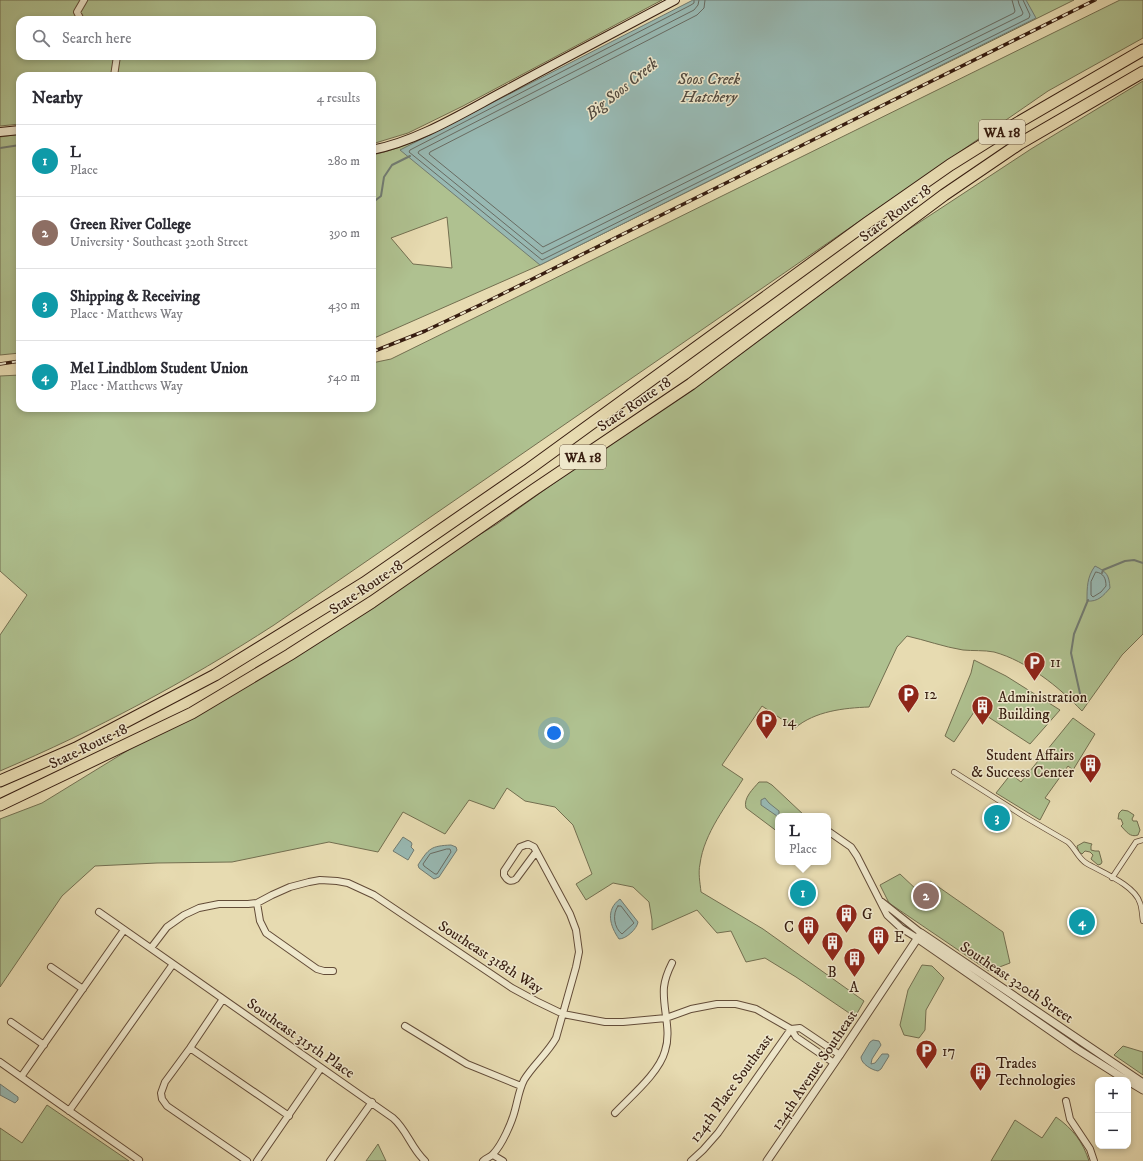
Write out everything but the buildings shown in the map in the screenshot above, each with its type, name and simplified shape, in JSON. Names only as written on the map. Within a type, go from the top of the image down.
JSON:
[{"type":"highway","name":"State Route 18","points":[[0,781],[76,748],[215,675],[364,582],[529,469],[860,228],[950,165],[1014,125],[1143,50]]},
{"type":"highway","name":"State Route 18","points":[[0,805],[192,713],[290,655],[691,384],[944,195],[980,170],[1032,137],[1143,72]]},
{"type":"main road","points":[[376,149],[410,139],[675,0]]},
{"type":"main road","points":[[0,132],[16,130]]},
{"type":"street","points":[[79,16],[77,12],[84,0]]},
{"type":"street","points":[[115,72],[116,60]]},
{"type":"street","points":[[954,772],[1068,842],[1087,863],[1128,887],[1138,898],[1143,921]]},
{"type":"street","name":"Southeast 320th Street","points":[[831,833],[851,847],[880,899],[887,915],[894,922],[919,936],[1143,1083]]},
{"type":"street","points":[[1112,878],[1136,842],[1143,840]]},
{"type":"street","points":[[483,1161],[493,1155],[512,1121],[521,1086],[532,1068],[553,1042],[563,1014],[578,960],[578,937],[574,922],[536,852],[531,845],[528,844],[520,847],[504,871],[504,875],[507,880],[514,881],[536,852]]},
{"type":"street","name":"Southeast 318th Way","points":[[257,903],[278,892],[309,882],[320,880],[348,883],[374,895],[512,988],[563,1014],[605,1022],[623,1022],[666,1018],[691,1009],[717,1004],[736,1004],[756,1009],[791,1029],[796,1037],[834,1063]]},
{"type":"street","name":"Southeast 320th Street","points":[[880,899],[892,911],[914,926],[919,936],[1072,1045],[1121,1077]]},
{"type":"street","points":[[151,948],[167,927],[184,915],[199,908],[257,903],[260,921],[266,933],[317,969],[333,971]]},
{"type":"street","name":"Southeast 315th Place","points":[[99,912],[321,1068],[372,1102],[399,1123],[414,1149],[425,1161]]},
{"type":"street","points":[[21,1077],[124,930]]},
{"type":"street","name":"124th Avenue Southeast","points":[[767,1161],[919,936]]},
{"type":"street","points":[[615,1113],[648,1078],[662,1060],[667,1046],[664,988],[666,977],[672,963]]},
{"type":"street","points":[[70,1111],[172,964]]},
{"type":"street","points":[[50,967],[83,989]]},
{"type":"street","points":[[223,999],[165,1082],[161,1093],[162,1099],[167,1106],[247,1161]]},
{"type":"street","points":[[11,1022],[44,1045]]},
{"type":"street","points":[[406,1026],[467,1064],[521,1086]]},
{"type":"street","name":"Southeast 318th Way","points":[[791,1029],[800,1028],[840,1055]]},
{"type":"street","name":"124th Place Southeast","points":[[691,1161],[718,1133],[791,1029]]},
{"type":"street","points":[[190,1048],[289,1116]]},
{"type":"street","points":[[0,1062],[139,1160]]},
{"type":"street","points":[[257,1161],[321,1068]]},
{"type":"street","name":"Southeast 320th Street","points":[[1131,1083],[1143,1090]]},
{"type":"street","points":[[1066,1101],[1070,1119],[1090,1149],[1094,1161]]},
{"type":"street","points":[[330,1161],[372,1102]]},
{"type":"street","points":[[493,1155],[503,1161]]},
{"type":"green space","points":[[0,0],[662,0],[463,106],[408,133],[376,143],[376,72],[16,72],[16,124],[0,126]]},
{"type":"green space","points":[[970,0],[1074,0],[540,265],[376,337],[376,154],[397,148],[433,133],[468,115],[500,169]],"holes":[[[447,217],[452,268],[413,264],[391,238]]]},
{"type":"green space","points":[[1120,0],[1143,0],[1143,38],[1048,91],[274,625],[208,666],[140,704],[71,739],[0,771],[0,635],[27,595],[0,571],[0,376],[16,375],[16,412],[376,412],[376,362],[391,359]]},
{"type":"green space","points":[[1143,81],[1143,634],[1122,655],[1082,711],[1053,684],[1042,676],[1006,656],[990,651],[956,649],[907,636],[897,647],[869,707],[850,708],[821,714],[803,722],[795,728],[762,706],[722,765],[743,779],[711,830],[706,841],[699,867],[701,892],[763,929],[864,1001],[855,1017],[765,958],[746,962],[731,931],[717,933],[697,910],[652,930],[649,902],[633,887],[613,883],[586,900],[576,884],[592,874],[573,825],[555,807],[525,801],[507,788],[494,809],[469,800],[445,834],[403,812],[378,852],[329,842],[232,862],[95,866],[62,896],[0,987],[0,819],[42,803],[497,524],[888,243],[1031,149]]},
{"type":"green space","points":[[16,135],[16,353],[0,355],[0,137]]},
{"type":"green space","points":[[974,660],[1006,676],[1060,710],[1030,744],[976,709],[954,742],[945,736],[971,673]]},
{"type":"green space","points":[[1073,718],[1095,734],[1073,770],[1068,766],[1045,798],[1050,801],[1040,820],[996,793],[1011,774],[1021,782]]},
{"type":"green space","points":[[759,782],[767,782],[802,813],[775,813],[775,830],[746,808],[745,804],[747,797]]},
{"type":"green space","points":[[1122,810],[1128,811],[1134,815],[1132,819],[1133,821],[1137,821],[1140,830],[1138,835],[1130,835],[1121,826],[1123,824],[1121,819],[1118,819],[1119,813]]},
{"type":"green space","points":[[1084,842],[1092,844],[1091,850],[1099,851],[1102,862],[1101,864],[1098,865],[1091,859],[1093,855],[1090,852],[1085,851],[1082,854],[1079,852],[1077,846]]},
{"type":"green space","points":[[900,874],[918,891],[930,881],[1003,932],[1010,963],[989,971],[889,903],[880,885]]},
{"type":"green space","points":[[922,965],[932,966],[944,978],[926,1010],[925,1030],[919,1038],[904,1035],[900,1025],[908,990]]},
{"type":"green space","points":[[1123,1046],[1143,1052],[1143,1075],[1114,1055]]},
{"type":"green space","points":[[47,1105],[129,1161],[0,1161],[0,1128],[22,1143]]},
{"type":"green space","points":[[1056,1117],[1077,1136],[1089,1161],[991,1161],[1015,1120],[1042,1138]]},
{"type":"green space","points":[[378,1144],[386,1161],[366,1161]]},
{"type":"water","name":"Soos Creek Hatchery","points":[[693,0],[1026,0],[1036,18],[540,265],[400,150]]},
{"type":"water","points":[[1095,566],[1107,574],[1110,588],[1103,596],[1094,601],[1087,601],[1088,582],[1090,574]]},
{"type":"water","points":[[765,798],[779,811],[779,813],[775,813],[775,815],[761,805],[761,800]]},
{"type":"water","points":[[403,837],[411,842],[411,847],[414,850],[408,860],[393,851]]},
{"type":"water","points":[[451,845],[456,847],[457,850],[439,877],[434,879],[419,868],[418,865],[428,851],[435,847]]},
{"type":"water","points":[[620,899],[638,922],[636,928],[622,939],[619,939],[613,929],[610,918],[612,908]]},
{"type":"water","points":[[873,1040],[879,1041],[881,1045],[872,1059],[871,1064],[875,1063],[882,1054],[888,1054],[889,1056],[881,1069],[878,1071],[870,1068],[861,1060],[861,1057],[870,1042]]},
{"type":"water","points":[[0,1084],[18,1097],[18,1100],[15,1103],[0,1095]]},
{"type":"waterway","name":"Big Soos Creek","points":[[0,148],[16,146]]},
{"type":"waterway","name":"Big Soos Creek","points":[[376,200],[381,196],[384,177],[392,165],[410,156]]},
{"type":"waterway","points":[[1102,573],[1103,570],[1125,561],[1134,560],[1143,563]]},
{"type":"waterway","points":[[1081,698],[1071,653],[1074,634],[1088,600]]},
{"type":"railway","points":[[376,350],[425,331],[482,304],[1095,0]]},
{"type":"railway","points":[[0,364],[16,362]]},
{"type":"place","name":"11","points":[[1034,682]]},
{"type":"place","name":"12","points":[[909,714]]},
{"type":"place","name":"Administration Building","points":[[983,726]]},
{"type":"place","name":"14","points":[[766,740]]},
{"type":"place","name":"Student Affairs & Success Center","points":[[1090,784]]},
{"type":"place","name":"Shipping & Receiving","points":[[997,818]]},
{"type":"place","name":"L","points":[[803,893]]},
{"type":"place","name":"Green River College","points":[[926,896]]},
{"type":"place","name":"Mel Lindblom Student Union","points":[[1082,922]]},
{"type":"place","name":"G","points":[[846,934]]},
{"type":"place","name":"C","points":[[809,946]]},
{"type":"place","name":"E","points":[[878,956]]},
{"type":"place","name":"B","points":[[832,962]]},
{"type":"place","name":"A","points":[[854,978]]},
{"type":"place","name":"17","points":[[926,1070]]},
{"type":"place","name":"Trades Technologies","points":[[981,1092]]}]
